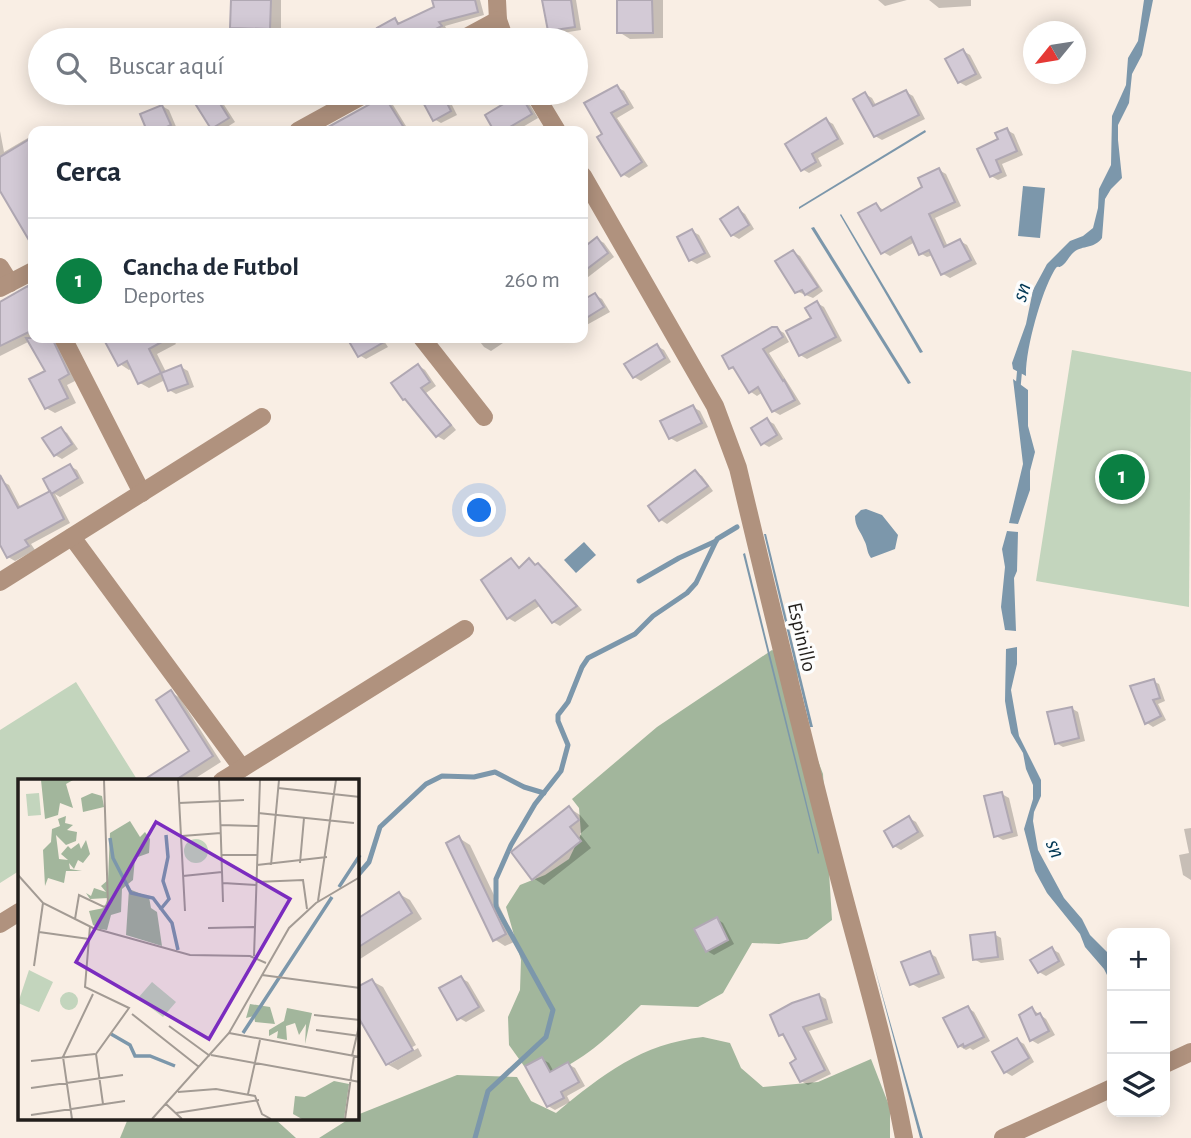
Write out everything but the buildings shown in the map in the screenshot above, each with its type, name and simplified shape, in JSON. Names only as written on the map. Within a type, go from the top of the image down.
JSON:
[{"type":"street","points":[[497,0],[501,28]]},
{"type":"street","points":[[483,28],[498,20]]},
{"type":"street","points":[[310,126],[347,105]]},
{"type":"street","points":[[541,105],[554,126]]},
{"type":"street","name":"Espinillo","points":[[588,185],[702,383],[727,435],[738,468],[791,693],[861,964],[891,1068],[904,1138]]},
{"type":"street","points":[[0,267],[5,286],[28,276]]},
{"type":"street","points":[[67,343],[142,493]]},
{"type":"street","points":[[426,343],[484,417]]},
{"type":"street","points":[[0,582],[262,417]]},
{"type":"street","points":[[72,537],[242,768]]},
{"type":"street","points":[[225,779],[465,629]]},
{"type":"street","points":[[0,924],[18,913]]},
{"type":"street","points":[[1170,1062],[1191,1052]]},
{"type":"street","points":[[1003,1138],[1107,1090]]},
{"type":"green space","points":[[1072,350],[1191,372],[1189,607],[1036,581]]},
{"type":"green space","points":[[772,650],[796,662],[803,721],[823,774],[832,920],[807,939],[779,944],[752,943],[723,993],[698,1007],[641,1005],[599,1044],[565,1067],[551,1074],[524,1066],[509,1045],[508,1017],[520,990],[521,960],[506,907],[520,885],[545,875],[569,859],[581,834],[579,808],[572,799],[657,727]]},
{"type":"green space","points":[[76,682],[137,779],[18,779],[18,872],[0,883],[0,730]]},
{"type":"green space","points":[[703,1037],[730,1043],[741,1068],[763,1087],[818,1082],[871,1059],[890,1108],[890,1138],[319,1138],[347,1120],[359,1120],[359,1114],[457,1075],[517,1077],[531,1101],[556,1113],[624,1063],[660,1046]]},
{"type":"green space","points":[[276,1120],[296,1138],[120,1138],[127,1121]]},
{"type":"water","points":[[1144,0],[1153,0],[1142,55],[1132,74],[1129,103],[1118,125],[1122,178],[1105,199],[1102,238],[1096,244],[1074,252],[1064,264],[1057,267],[1049,281],[1031,338],[1026,376],[1013,369],[1012,363],[1026,324],[1033,290],[1047,264],[1070,241],[1093,228],[1099,189],[1111,165],[1112,116],[1126,85],[1128,58],[1138,41]]},
{"type":"water","points":[[925,130],[926,132],[799,209],[799,207]]},
{"type":"water","points":[[1023,186],[1045,188],[1040,238],[1018,236]]},
{"type":"water","points":[[841,214],[923,352],[920,353]]},
{"type":"water","points":[[814,227],[911,383],[908,384],[811,228]]},
{"type":"water","points":[[1013,379],[1028,390],[1028,426],[1035,452],[1030,471],[1030,490],[1018,524],[1009,523],[1023,464]]},
{"type":"water","points":[[866,509],[882,515],[898,535],[895,549],[871,558],[855,520],[861,510]]},
{"type":"water","points":[[1007,531],[1018,532],[1017,571],[1014,578],[1016,631],[1005,630],[1001,607],[1005,567],[1002,549]]},
{"type":"water","points":[[766,534],[813,727],[810,727]]},
{"type":"water","points":[[584,542],[596,555],[576,573],[564,560]]},
{"type":"water","points":[[745,553],[819,853],[818,854],[743,554]]},
{"type":"water","points":[[1017,647],[1017,664],[1011,690],[1019,736],[1041,780],[1041,796],[1033,821],[1038,850],[1064,898],[1082,919],[1090,935],[1107,952],[1107,975],[1085,947],[1080,934],[1047,893],[1035,871],[1024,829],[1033,799],[1033,785],[1023,753],[1011,733],[1005,701],[1006,649]]},
{"type":"water","points":[[874,965],[923,1138],[920,1138]]},
{"type":"waterway","name":"sn","points":[[1018,388],[1020,366]]},
{"type":"waterway","points":[[475,1138],[488,1091],[546,1037],[553,1010],[496,907],[496,879],[511,845],[535,804],[561,771],[568,745],[558,715],[568,702],[588,658],[635,634],[653,616],[687,593],[696,583],[717,539],[737,527]]},
{"type":"waterway","points":[[639,581],[716,541]]},
{"type":"waterway","points":[[359,874],[369,862],[380,827],[426,784],[442,776],[474,777],[495,772],[524,787],[544,793]]},
{"type":"place","name":"Cancha de Futbol","points":[[1122,477]]}]
